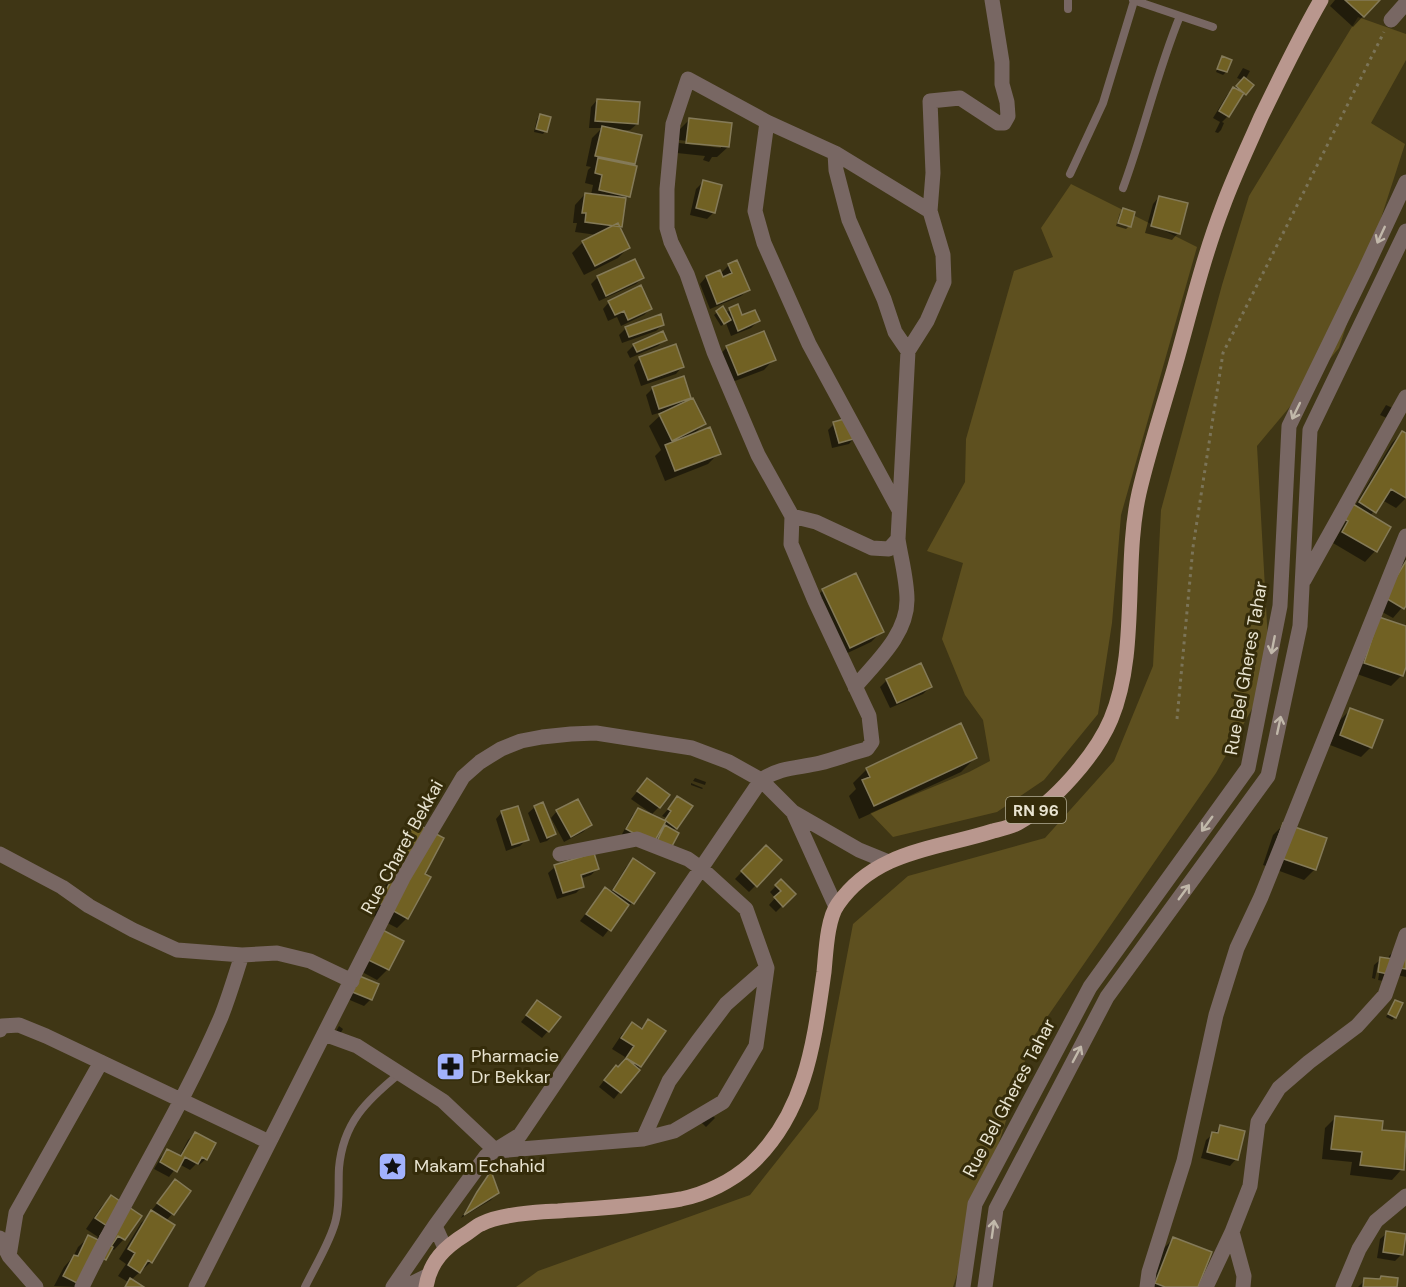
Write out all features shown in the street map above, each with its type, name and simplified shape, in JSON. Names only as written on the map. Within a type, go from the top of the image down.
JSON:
[{"type":"main road","name":"RN 96","points":[[420,1283],[445,1248],[482,1223],[528,1213],[684,1198],[728,1182],[747,1168],[780,1131],[804,1080],[813,1050],[828,936],[836,907],[857,882],[886,861],[924,849],[973,838],[1017,823],[1044,804],[1091,753],[1111,719],[1120,685],[1126,648],[1131,542],[1139,493],[1207,253],[1236,173],[1286,65],[1321,0]]},
{"type":"street","points":[[855,687],[895,640],[904,620],[907,600],[898,539],[908,351],[927,321],[944,282],[943,255],[930,211],[933,173],[930,100],[960,98],[998,123],[1004,123],[1008,116],[992,0]]},
{"type":"street","points":[[1390,20],[1406,3]]},
{"type":"street","points":[[395,1285],[490,1149],[520,1135],[761,780],[772,772],[784,768],[819,763],[867,749],[872,742],[869,716],[791,544],[792,516],[758,455],[714,352],[687,274],[666,228],[673,124],[688,79],[767,122],[835,153],[930,211]]},
{"type":"street","points":[[767,122],[755,211],[764,243],[809,344],[900,512]]},
{"type":"street","points":[[835,153],[836,171],[849,220],[884,299],[895,332],[908,351]]},
{"type":"street","name":"Rue Bel Gheres Tahar","points":[[963,1287],[975,1204],[1090,987],[1248,768],[1280,606],[1288,426],[1406,182]]},
{"type":"street","points":[[984,1287],[996,1209],[1107,998],[1268,776],[1300,626],[1310,430],[1406,231]]},
{"type":"street","points":[[1280,606],[1302,584],[1406,397]]},
{"type":"street","points":[[792,516],[816,522],[872,548],[889,549],[898,539]]},
{"type":"street","points":[[1147,1287],[1149,1272],[1184,1161],[1216,1015],[1236,948],[1261,897],[1406,536]]},
{"type":"street","name":"Rue Charef Bekkai","points":[[196,1287],[403,878],[463,777],[480,762],[501,749],[521,741],[571,734],[629,737],[692,748],[729,762],[761,780],[802,820],[836,907]]},
{"type":"street","points":[[802,820],[859,850],[886,861]]},
{"type":"street","points":[[324,1034],[357,1046],[443,1101],[490,1149],[643,1139],[674,1131],[723,1102],[756,1046],[767,968],[746,909],[688,859],[637,838],[560,854]]},
{"type":"street","points":[[0,854],[31,869],[107,916],[177,950],[242,956],[277,953],[310,961],[352,981]]},
{"type":"street","points":[[1206,1287],[1232,1232],[1250,1186],[1258,1122],[1279,1088],[1357,1026],[1385,995],[1406,935]]},
{"type":"street","points":[[82,1287],[181,1100],[222,1016],[242,956]]},
{"type":"street","points":[[643,1139],[669,1081],[698,1041],[726,1004],[767,968]]},
{"type":"street","points":[[1,1025],[19,1025],[270,1142]]},
{"type":"street","points":[[9,1256],[16,1213],[101,1062]]},
{"type":"street","points":[[520,1135],[539,1146]]},
{"type":"street","points":[[1343,1287],[1359,1249],[1376,1221],[1406,1196]]},
{"type":"street","points":[[435,1226],[445,1248]]},
{"type":"street","points":[[1232,1232],[1244,1276],[1243,1287]]},
{"type":"street","points":[[0,1238],[9,1256],[36,1287]]},
{"type":"street","points":[[395,1285],[420,1283]]},
{"type":"lane","points":[[1070,174],[1103,104],[1133,1],[1213,27]]},
{"type":"lane","points":[[1123,188],[1137,149],[1158,75],[1180,16]]},
{"type":"lane","points":[[305,1287],[336,1223],[339,1167],[349,1127],[375,1094],[399,1074]]},
{"type":"path","points":[[1177,719],[1194,547],[1223,353],[1390,20]]},
{"type":"shaded area","points":[[1358,17],[1406,34],[1406,60],[1371,123],[1405,144],[1339,348],[1257,446],[1270,677],[1216,773],[1032,1039],[953,1287],[516,1287],[538,1271],[750,1195],[818,1109],[853,924],[908,876],[1045,838],[1114,761],[1153,666],[1161,510],[1222,285],[1249,196]]},
{"type":"shaded area","points":[[1071,184],[1197,247],[1121,515],[1112,623],[1098,714],[1044,780],[997,812],[893,837],[870,813],[990,761],[983,720],[965,695],[942,639],[963,563],[927,551],[965,482],[966,439],[1014,271],[1053,257],[1041,228]]},
{"type":"building","points":[[1345,0],[1380,0],[1364,17]]},
{"type":"building","points":[[1222,56],[1232,60],[1227,72],[1217,69]]},
{"type":"building","points":[[1244,77],[1254,85],[1246,95],[1236,86]]},
{"type":"building","points":[[1233,87],[1244,93],[1229,117],[1219,111]]},
{"type":"building","points":[[597,99],[640,102],[638,124],[595,121]]},
{"type":"building","points":[[540,114],[551,117],[547,132],[536,129]]},
{"type":"building","points":[[689,118],[732,123],[729,147],[686,143]]},
{"type":"building","points":[[602,126],[642,135],[635,164],[595,156]]},
{"type":"building","points":[[598,158],[637,166],[630,197],[599,190],[602,175],[595,173]]},
{"type":"building","points":[[703,180],[722,185],[715,213],[696,208]]},
{"type":"building","points":[[585,193],[626,198],[622,227],[585,222],[586,213],[582,213]]},
{"type":"building","points":[[1159,196],[1188,203],[1180,234],[1151,226]]},
{"type":"building","points":[[1123,208],[1135,212],[1131,227],[1118,223]]},
{"type":"building","points":[[618,223],[630,248],[595,266],[582,241]]},
{"type":"building","points":[[635,259],[644,278],[606,296],[597,276]]},
{"type":"building","points":[[737,260],[750,290],[717,304],[706,276],[720,270],[723,277],[732,273],[728,264]]},
{"type":"building","points":[[641,285],[652,309],[628,320],[624,311],[615,315],[608,301]]},
{"type":"building","points":[[738,304],[742,315],[755,310],[760,321],[738,331],[729,308]]},
{"type":"building","points":[[723,306],[731,320],[724,324],[716,311]]},
{"type":"building","points":[[661,314],[664,325],[629,337],[625,327]]},
{"type":"building","points":[[663,331],[667,340],[637,352],[633,344]]},
{"type":"building","points":[[764,331],[776,360],[738,375],[726,346]]},
{"type":"building","points":[[676,344],[684,367],[648,380],[639,357]]},
{"type":"building","points":[[684,376],[691,398],[659,409],[652,387]]},
{"type":"building","points":[[693,398],[706,424],[672,441],[659,414]]},
{"type":"building","points":[[852,417],[857,438],[839,443],[833,422]]},
{"type":"building","points":[[710,427],[721,454],[675,471],[665,445]]},
{"type":"building","points":[[1402,431],[1406,433],[1406,498],[1391,489],[1376,513],[1359,502]]},
{"type":"building","points":[[1353,504],[1391,527],[1377,552],[1342,532],[1348,521],[1344,519]]},
{"type":"building","points":[[1406,561],[1406,606],[1404,609],[1384,597]]},
{"type":"building","points":[[856,573],[884,632],[850,648],[822,589]]},
{"type":"building","points":[[1379,617],[1406,626],[1406,667],[1403,676],[1364,663]]},
{"type":"building","points":[[921,663],[932,687],[897,703],[886,679]]},
{"type":"building","points":[[1350,708],[1383,720],[1372,748],[1340,735]]},
{"type":"building","points":[[961,723],[977,758],[874,806],[862,780],[870,777],[866,768]]},
{"type":"building","points":[[647,778],[670,795],[660,808],[637,791]]},
{"type":"building","points":[[677,796],[693,806],[677,829],[665,820],[671,811],[668,809]]},
{"type":"building","points":[[578,799],[592,825],[571,837],[556,810]]},
{"type":"building","points":[[543,802],[556,834],[547,838],[534,806]]},
{"type":"building","points":[[518,806],[529,840],[512,845],[501,811]]},
{"type":"building","points":[[638,808],[666,821],[653,844],[626,829]]},
{"type":"building","points":[[415,823],[444,838],[425,874],[431,877],[408,919],[379,903],[408,849],[402,846]]},
{"type":"building","points":[[1283,823],[1327,838],[1316,870],[1272,855]]},
{"type":"building","points":[[665,825],[679,833],[671,848],[657,841]]},
{"type":"building","points":[[766,845],[782,860],[757,887],[741,871]]},
{"type":"building","points":[[594,853],[599,869],[581,875],[584,887],[563,893],[554,865]]},
{"type":"building","points":[[633,858],[655,873],[634,904],[613,890]]},
{"type":"building","points":[[781,879],[796,894],[783,907],[774,897],[781,891],[775,885]]},
{"type":"building","points":[[605,887],[629,905],[611,931],[586,914]]},
{"type":"building","points":[[375,926],[404,941],[389,970],[360,956]]},
{"type":"building","points":[[1406,950],[1406,969],[1400,968],[1398,976],[1378,972],[1380,957],[1393,959]]},
{"type":"building","points":[[357,975],[379,984],[372,1000],[350,991]]},
{"type":"building","points":[[537,1000],[561,1017],[549,1032],[526,1015]]},
{"type":"building","points":[[1395,1000],[1403,1003],[1396,1018],[1388,1014]]},
{"type":"building","points":[[648,1019],[666,1031],[641,1067],[626,1058],[634,1046],[621,1038],[632,1022],[642,1029]]},
{"type":"building","points":[[626,1058],[640,1070],[621,1093],[604,1080],[616,1065],[618,1067]]},
{"type":"building","points":[[1335,1116],[1383,1121],[1382,1130],[1406,1132],[1404,1170],[1360,1165],[1362,1152],[1331,1149]]},
{"type":"building","points":[[1220,1125],[1245,1131],[1238,1160],[1207,1152],[1212,1132],[1218,1133]]},
{"type":"building","points":[[195,1132],[216,1143],[207,1160],[202,1157],[198,1164],[185,1157],[177,1172],[160,1162],[167,1149],[181,1156]]},
{"type":"building","points":[[491,1171],[499,1193],[464,1215],[477,1192]]},
{"type":"building","points":[[175,1179],[191,1191],[174,1215],[157,1203]]},
{"type":"building","points":[[111,1195],[142,1216],[125,1240],[118,1236],[112,1245],[100,1236],[107,1226],[95,1218]]},
{"type":"building","points":[[151,1210],[175,1225],[152,1263],[148,1260],[140,1273],[128,1265],[135,1253],[128,1249]]},
{"type":"building","points":[[1386,1231],[1406,1234],[1403,1255],[1383,1252]]},
{"type":"building","points":[[88,1235],[113,1247],[106,1260],[99,1256],[81,1285],[63,1276],[74,1255],[78,1256]]},
{"type":"building","points":[[1173,1237],[1212,1252],[1198,1287],[1165,1287],[1155,1283]]},
{"type":"building","points":[[1381,1276],[1398,1278],[1397,1287],[1363,1287],[1364,1278],[1380,1279]]},
{"type":"building","points":[[130,1278],[144,1287],[125,1287]]},
{"type":"place","name":"Pharmacie Dr Bekkar","points":[[450,1066]]},
{"type":"place","name":"Makam Echahid","points":[[393,1166]]}]
